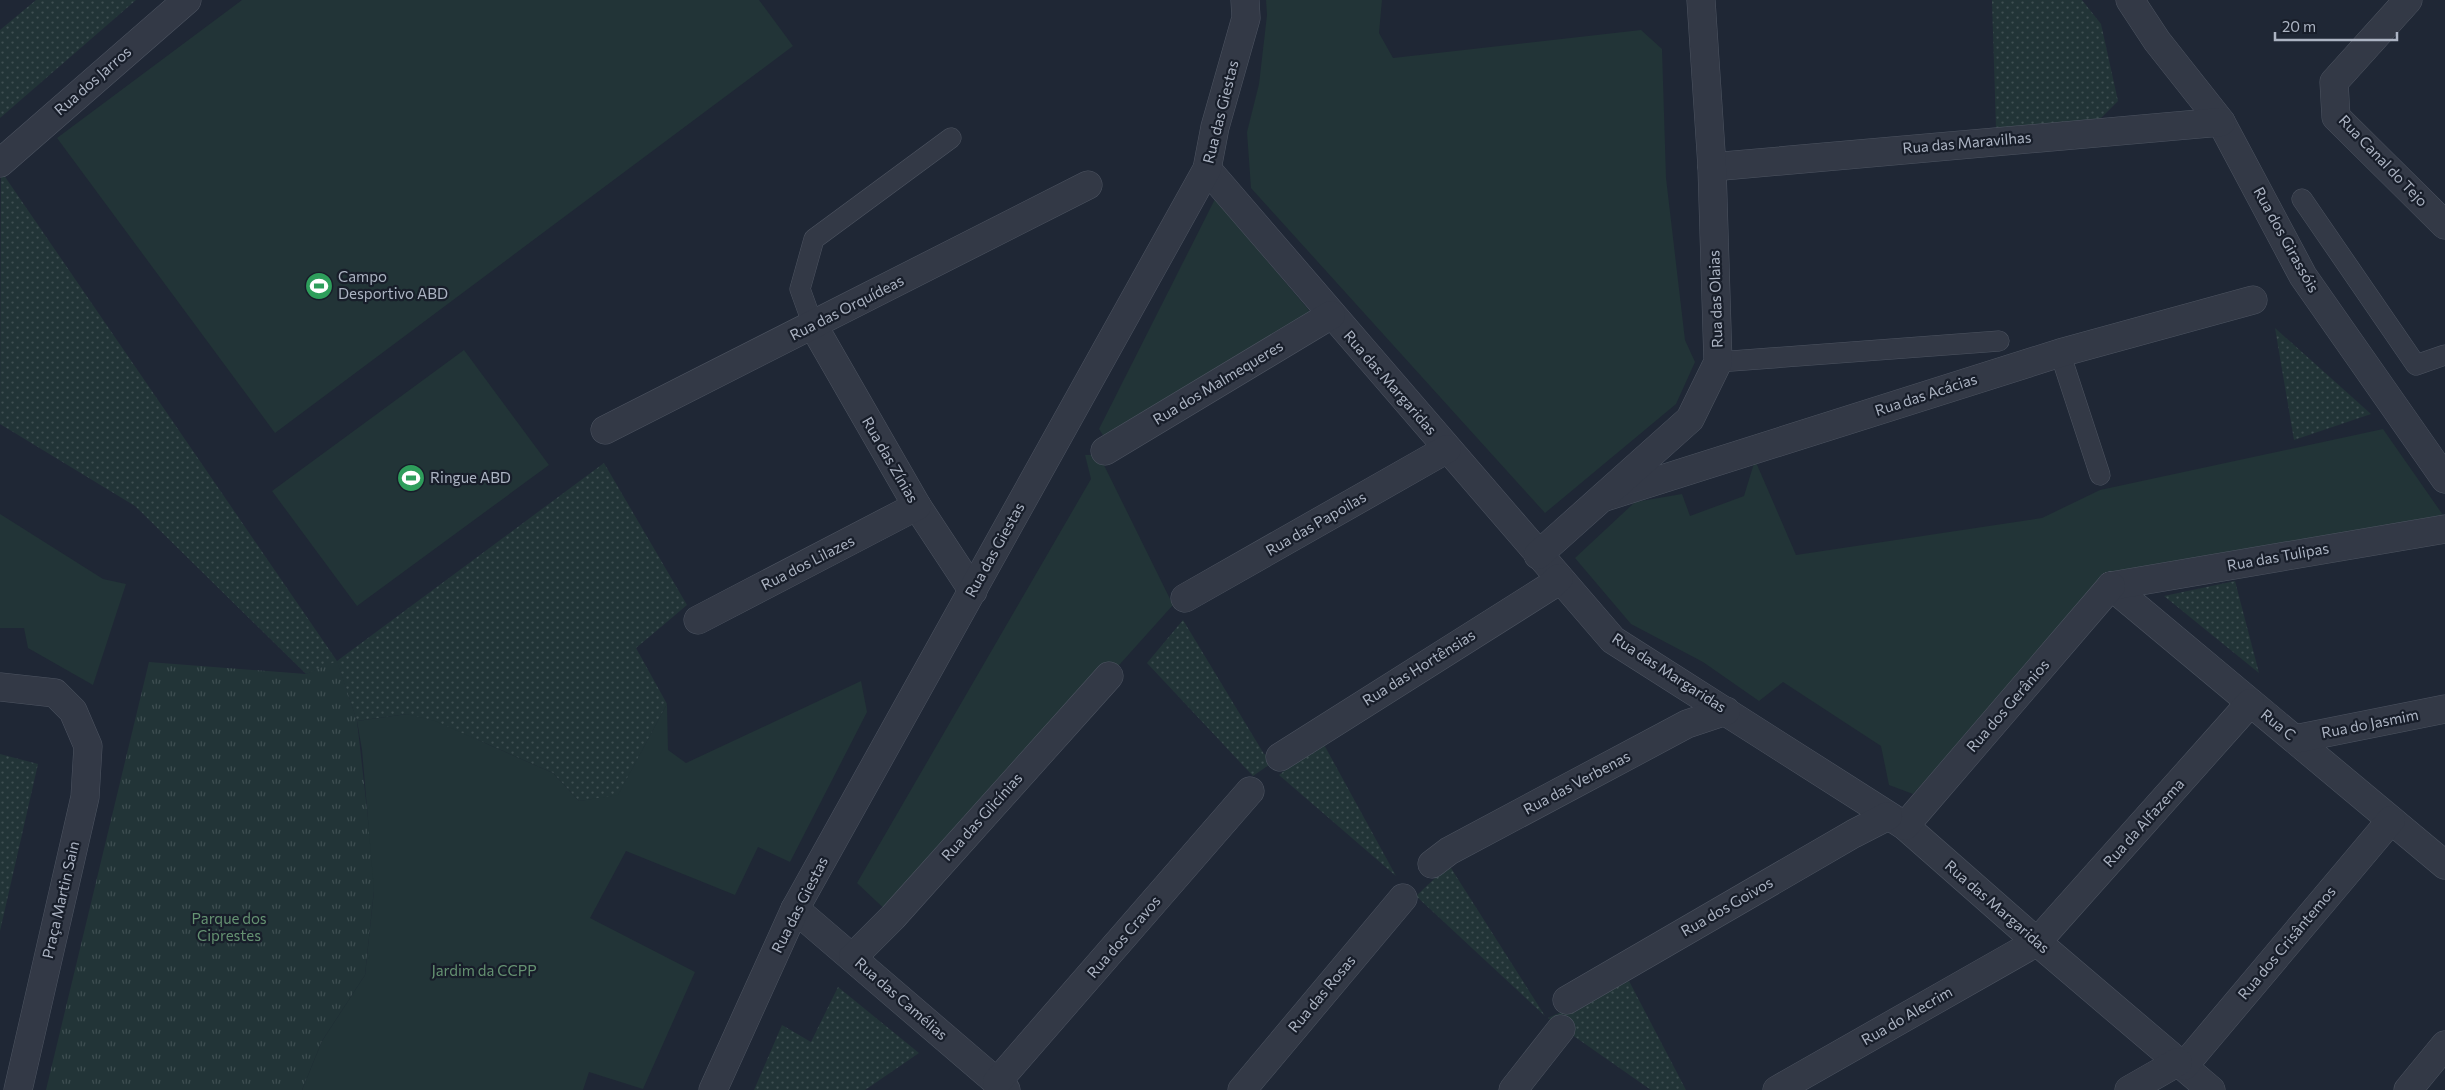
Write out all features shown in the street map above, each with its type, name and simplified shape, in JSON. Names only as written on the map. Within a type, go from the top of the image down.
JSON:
[{"type":"street","name":"Rua dos Jarros","points":[[0,163],[187,0]]},
{"type":"street","name":"Rua das Giestas","points":[[713,1090],[795,910],[1206,170],[1246,18],[1245,0]]},
{"type":"street","name":"Rua das Olaias","points":[[1538,554],[1690,418],[1718,362],[1712,166],[1701,0]]},
{"type":"street","name":"Rua dos Girassóis","points":[[2130,0],[2157,41],[2221,122],[2303,276],[2445,479]]},
{"type":"street","name":"Rua Canal do Tejo","points":[[2408,0],[2334,82],[2336,117],[2445,225]]},
{"type":"street","name":"Rua das Maravilhas","points":[[1712,166],[2221,122]]},
{"type":"street","name":"Rua das Margaridas","points":[[1206,170],[1613,640],[1896,821],[2211,1090]]},
{"type":"street","name":"Rua das Orquídeas","points":[[605,430],[1088,185]]},
{"type":"street","name":"Rua das Acácias","points":[[1602,498],[2060,353],[2253,300]]},
{"type":"street","name":"Rua dos Malmequeres","points":[[1105,451],[1331,315]]},
{"type":"street","name":"Rua das Zínias","points":[[813,325],[917,506],[973,591]]},
{"type":"street","name":"Rua das Papoilas","points":[[1185,598],[1447,449]]},
{"type":"street","name":"Rua dos Lilazes","points":[[698,620],[917,506]]},
{"type":"street","name":"Rua das Tulipas","points":[[2111,586],[2445,529]]},
{"type":"street","name":"Rua das Hortênsias","points":[[1280,757],[1549,587],[1559,578]]},
{"type":"street","name":"Rua C","points":[[2111,586],[2445,865]]},
{"type":"street","name":"Rua dos Gerânios","points":[[1896,821],[2111,586]]},
{"type":"street","name":"Rua das Glicínias","points":[[853,957],[892,918],[1108,676]]},
{"type":"street","name":"Praça Martin Sain","points":[[0,687],[56,693],[73,711],[88,746],[84,797],[18,1090]]},
{"type":"street","name":"Rua da Alfazema","points":[[2037,942],[2250,703]]},
{"type":"street","name":"Rua do Jasmim","points":[[2295,739],[2445,709]]},
{"type":"street","name":"Rua das Verbenas","points":[[1432,864],[1449,851],[1688,724],[1726,711]]},
{"type":"street","name":"Rua dos Cravos","points":[[1002,1086],[1250,791]]},
{"type":"street","name":"Rua dos Crisântemos","points":[[2181,1064],[2391,820]]},
{"type":"street","name":"Rua dos Goivos","points":[[1567,1000],[1853,834],[1896,821]]},
{"type":"street","name":"Rua das Rosas","points":[[1242,1090],[1403,898]]},
{"type":"street","name":"Rua das Camélias","points":[[795,910],[853,957],[1002,1086]]},
{"type":"street","name":"Rua do Alecrim","points":[[1777,1090],[2037,942]]},
{"type":"street","points":[[1514,1090],[1561,1029]]},
{"type":"street","points":[[2408,1090],[2445,1045]]},
{"type":"street","points":[[2128,1090],[2181,1064]]},
{"type":"lane","points":[[813,325],[800,289],[814,239],[951,138]]},
{"type":"lane","points":[[2302,199],[2416,365],[2445,355]]},
{"type":"lane","points":[[1718,362],[1999,341]]},
{"type":"lane","points":[[2060,353],[2100,475]]},
{"type":"green space","points":[[36,0],[136,0],[0,118],[0,30]]},
{"type":"green space","name":"Campo Desportivo ABD","points":[[242,0],[759,0],[793,46],[275,433],[57,138]]},
{"type":"green space","points":[[1266,0],[1382,0],[1379,33],[1393,58],[1641,30],[1662,49],[1666,178],[1685,340],[1695,362],[1676,404],[1545,513],[1251,188],[1247,132],[1259,84],[1267,15]]},
{"type":"green space","points":[[1992,0],[2082,0],[2101,24],[2118,101],[2095,124],[1996,129]]},
{"type":"green space","points":[[1,171],[337,661],[604,463],[687,605],[636,648],[667,704],[618,796],[579,801],[553,773],[485,743],[407,714],[357,721],[337,662],[306,674],[135,506],[0,424]]},
{"type":"green space","points":[[1215,199],[1313,315],[1106,440],[1099,429]]},
{"type":"green space","points":[[2275,328],[2371,414],[2294,440]]},
{"type":"green space","name":"Ringue ABD","points":[[464,350],[549,465],[357,606],[272,491]]},
{"type":"green space","points":[[2383,429],[2443,515],[2106,577],[1913,794],[1889,785],[1881,746],[1783,682],[1759,701],[1703,662],[1631,624],[1575,558],[1635,502],[1682,494],[1690,516],[1744,496],[1755,460],[1796,555],[2042,518],[2100,490]]},
{"type":"green space","points":[[1085,455],[1099,455],[1173,605],[893,917],[857,883],[1091,479]]},
{"type":"green space","points":[[0,514],[103,579],[126,584],[93,685],[28,648],[24,628],[0,628]]},
{"type":"green space","points":[[2235,581],[2259,673],[2164,596]]},
{"type":"green space","points":[[1183,620],[1264,754],[1280,757],[1253,776],[1147,663]]},
{"type":"green space","name":"Parque dos Ciprestes","points":[[337,661],[357,721],[375,881],[365,975],[322,1041],[302,1090],[46,1090],[149,662],[306,674]]},
{"type":"green space","name":"Jardim da CCPP","points":[[861,681],[867,712],[790,862],[758,847],[735,895],[626,851],[590,918],[695,972],[643,1089],[589,1072],[583,1090],[302,1090],[322,1041],[365,975],[374,890],[362,750],[357,721],[407,714],[435,721],[553,773],[579,801],[618,795],[667,704],[668,750],[686,763]]},
{"type":"green space","points":[[1322,741],[1396,876],[1279,775]]},
{"type":"green space","points":[[0,754],[38,764],[0,931]]},
{"type":"green space","points":[[1449,865],[1545,1016],[1416,896]]},
{"type":"green space","points":[[1629,981],[1686,1090],[1651,1090],[1548,1018]]},
{"type":"green space","points":[[838,987],[919,1053],[865,1090],[754,1090],[782,1025],[811,1042]]},
{"type":"place","name":"Campo Desportivo ABD","points":[[319,286]]},
{"type":"place","name":"Ringue ABD","points":[[411,478]]}]
